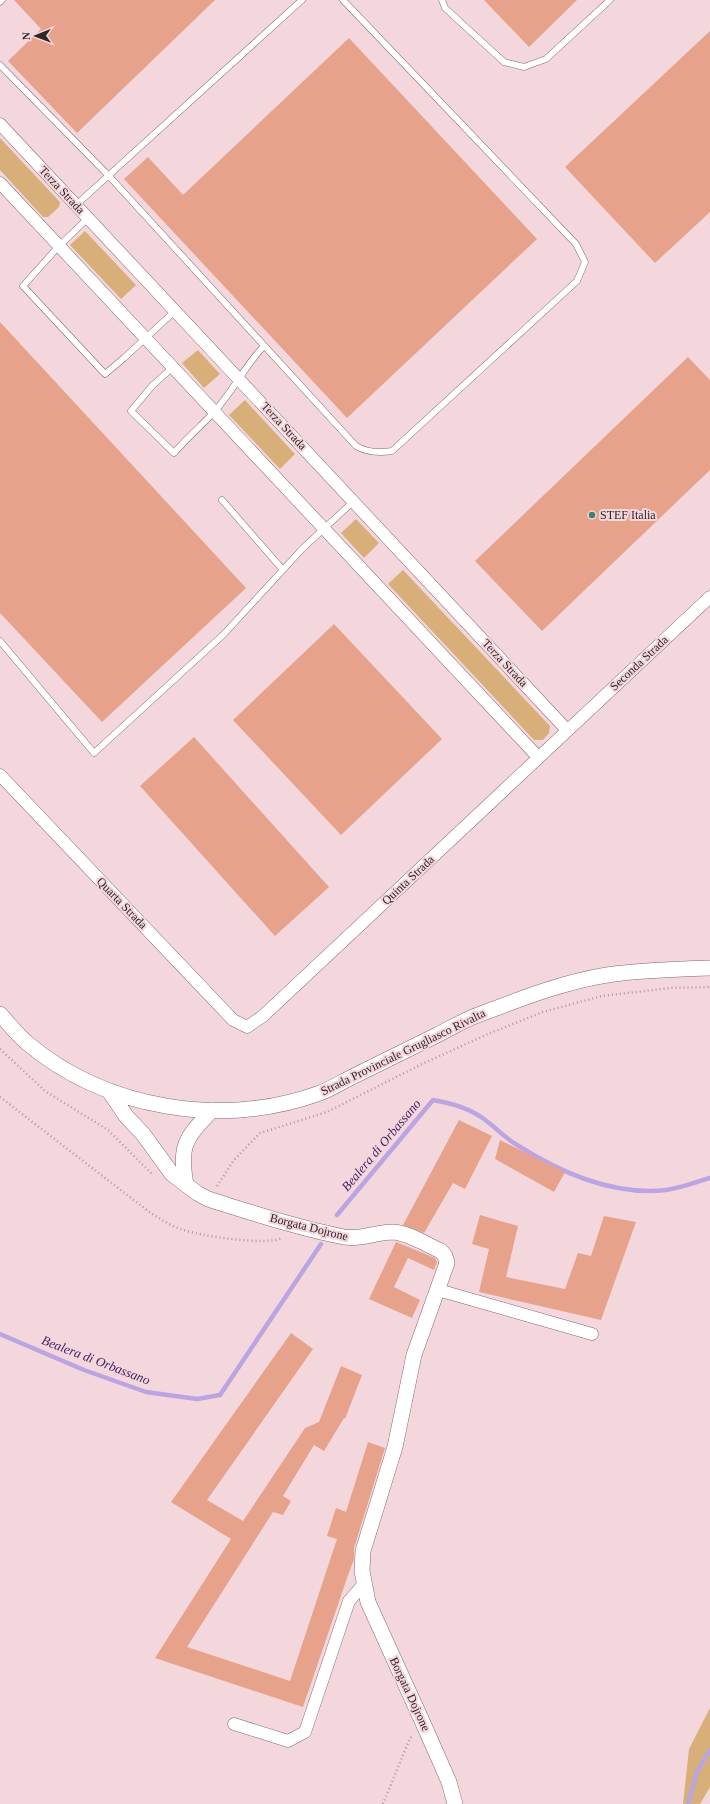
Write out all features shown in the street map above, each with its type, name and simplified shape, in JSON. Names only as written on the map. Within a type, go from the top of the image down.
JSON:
[{"type":"street","name":"Terza Strada","points":[[0,124],[567,730]]},
{"type":"street","points":[[0,183],[538,757]]},
{"type":"street","name":"Seconda Strada","points":[[567,730],[710,597]]},
{"type":"street","name":"Quinta Strada","points":[[247,1027],[264,1016],[567,730]]},
{"type":"street","name":"Quarta Strada","points":[[0,775],[233,1020],[247,1027]]},
{"type":"street","name":"Strada Provinciale Grugliasco Rivalta","points":[[0,1014],[26,1042],[61,1067],[109,1091],[147,1103],[180,1109],[242,1109],[282,1103],[320,1093],[476,1016],[542,992],[605,975],[649,970],[710,968]]},
{"type":"street","name":"Borgata Dojrone","points":[[109,1091],[126,1116],[146,1138],[172,1174],[208,1199],[346,1238],[359,1238],[394,1232],[441,1251],[445,1256],[447,1263],[414,1355],[395,1447],[364,1551],[362,1570],[363,1585],[368,1602],[449,1782],[455,1804]]},
{"type":"street","points":[[186,1185],[182,1164],[186,1143],[192,1132],[212,1110]]},
{"type":"street","points":[[438,1290],[592,1334]]},
{"type":"street","points":[[234,1724],[288,1741],[305,1732],[349,1601],[363,1585]]},
{"type":"lane","points":[[76,205],[302,0]]},
{"type":"lane","points":[[0,65],[108,175],[263,347],[356,446],[364,451],[381,453],[392,451],[577,281],[585,262],[576,244],[343,0]]},
{"type":"lane","points":[[442,0],[445,8],[504,62],[524,67],[546,59],[610,0]]},
{"type":"lane","points":[[88,218],[59,246],[23,286],[89,357],[105,374],[175,311]]},
{"type":"lane","points":[[173,367],[152,386],[131,411],[174,453],[215,411],[240,380],[253,358],[263,347]]},
{"type":"lane","points":[[222,500],[283,570]]},
{"type":"lane","points":[[0,641],[94,752],[224,634],[303,548],[354,501]]},
{"type":"path","points":[[208,1199],[234,1160],[260,1133],[327,1112],[422,1064],[488,1034],[543,1012],[602,996],[670,988],[710,987]]},
{"type":"path","points":[[0,1049],[45,1091],[108,1130],[153,1175]]},
{"type":"path","points":[[0,1097],[148,1211],[181,1230],[258,1242],[276,1241],[287,1236],[296,1225]]},
{"type":"path","points":[[382,1804],[410,1738],[427,1732]]},
{"type":"shaded area","points":[[0,138],[60,202],[59,207],[48,217],[43,217],[0,170]]},
{"type":"shaded area","points":[[85,231],[136,285],[121,299],[70,245]]},
{"type":"shaded area","points":[[198,350],[220,374],[204,388],[182,363]]},
{"type":"shaded area","points":[[245,400],[295,454],[280,469],[229,415]]},
{"type":"shaded area","points":[[356,519],[379,543],[364,558],[341,533]]},
{"type":"shaded area","points":[[403,570],[550,726],[549,733],[543,740],[534,740],[388,584]]},
{"type":"shaded area","points":[[710,1708],[710,1787],[700,1804],[683,1804],[689,1749]]},
{"type":"building","points":[[14,0],[215,0],[77,133],[8,61],[41,29]]},
{"type":"building","points":[[484,0],[577,0],[529,47]]},
{"type":"building","points":[[710,31],[710,212],[655,263],[565,167]]},
{"type":"building","points":[[349,38],[537,239],[347,418],[124,179],[148,157],[183,195]]},
{"type":"building","points":[[0,322],[246,588],[102,722],[0,613]]},
{"type":"building","name":"STEF Italia","points":[[688,357],[710,380],[710,470],[542,631],[475,561]]},
{"type":"building","points":[[334,624],[442,739],[341,835],[233,720]]},
{"type":"building","points":[[194,737],[329,887],[275,936],[140,786]]},
{"type":"building","points":[[459,1120],[492,1136],[465,1189],[453,1183],[424,1233],[403,1225]]},
{"type":"building","points":[[500,1140],[565,1172],[554,1192],[495,1159]]},
{"type":"building","points":[[480,1215],[518,1226],[506,1277],[565,1289],[578,1253],[591,1256],[604,1216],[636,1222],[601,1320],[479,1292],[489,1249],[472,1244]]},
{"type":"building","points":[[396,1242],[435,1258],[437,1262],[434,1270],[408,1258],[394,1287],[420,1300],[412,1318],[369,1299]]},
{"type":"building","points":[[291,1333],[313,1349],[207,1500],[243,1521],[305,1428],[319,1422],[341,1366],[362,1375],[345,1419],[344,1418],[324,1451],[314,1445],[283,1496],[291,1501],[283,1515],[273,1512],[187,1647],[290,1681],[337,1539],[327,1536],[336,1508],[346,1512],[368,1442],[385,1448],[354,1548],[354,1559],[303,1707],[155,1658],[231,1539],[171,1502]]},
{"type":"waterway","name":"Bealera di Orbassano","points":[[337,1215],[433,1100],[453,1104],[466,1109],[484,1119],[513,1142],[551,1165],[607,1186],[646,1191],[666,1190],[710,1178]]},
{"type":"waterway","name":"Bealera di Orbassano","points":[[0,1334],[84,1370],[146,1392],[197,1399],[220,1395],[321,1244]]},
{"type":"waterway","name":"Bealera di Orbassano","points":[[688,1804],[697,1772],[710,1750]]},
{"type":"place","name":"STEF Italia","points":[[592,515]]}]
